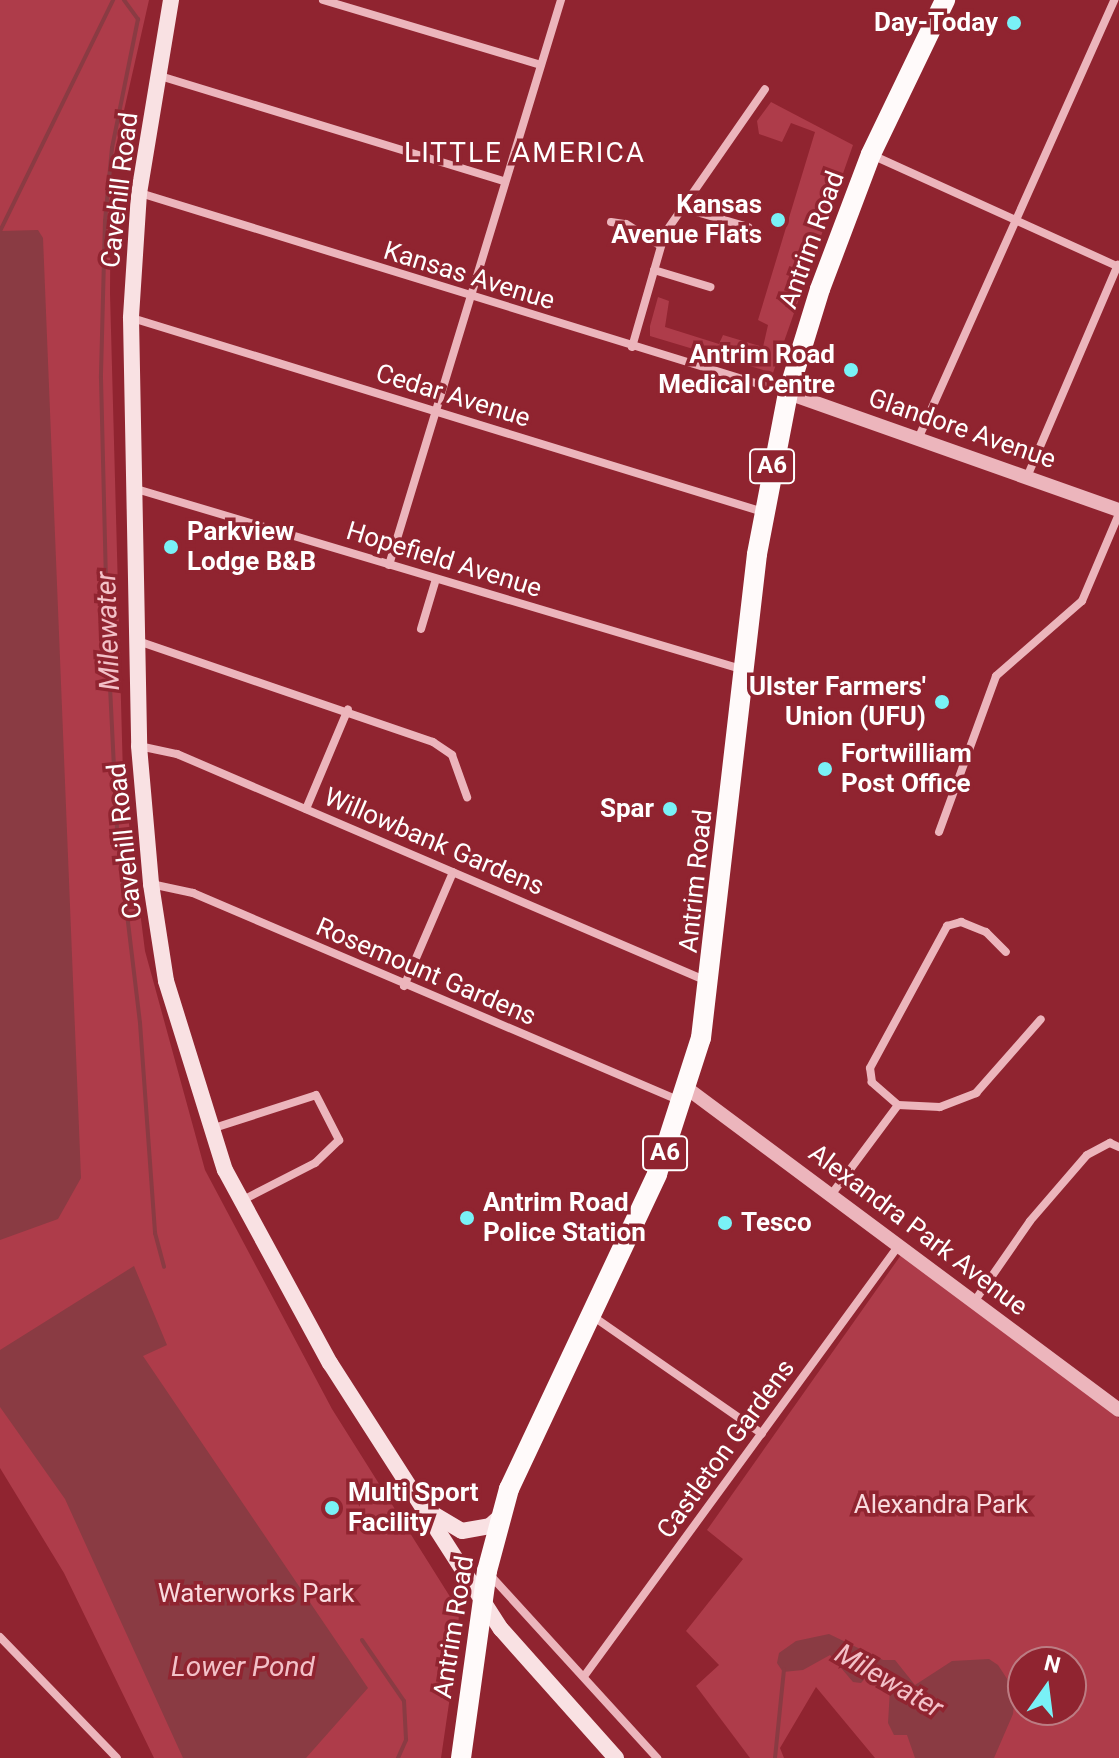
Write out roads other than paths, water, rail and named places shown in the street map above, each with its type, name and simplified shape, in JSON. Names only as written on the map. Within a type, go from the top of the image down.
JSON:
[{"type":"main road","name":"Cavehill Road","points":[[171,0],[139,193],[131,318],[139,746],[151,884],[166,981],[211,1129],[240,1201],[330,1363],[505,1634],[616,1758]]},
{"type":"main road","name":"Antrim Road","points":[[461,1758],[482,1599],[500,1517],[528,1440],[642,1208],[686,1096],[710,982],[763,512],[788,393],[820,289],[871,154],[945,0]]},
{"type":"main road","points":[[422,1504],[462,1531],[490,1526],[500,1517]]},
{"type":"street","points":[[323,0],[541,65]]},
{"type":"street","points":[[389,565],[561,0]]},
{"type":"street","points":[[918,439],[1114,0]]},
{"type":"street","points":[[160,76],[504,181]]},
{"type":"street","points":[[632,347],[661,246],[683,208],[765,89]]},
{"type":"street","points":[[871,154],[1119,266],[1027,477]]},
{"type":"street","name":"Kansas Avenue","points":[[139,193],[471,298],[788,393]]},
{"type":"street","points":[[683,208],[748,227]]},
{"type":"street","points":[[611,222],[626,224],[661,246]]},
{"type":"street","points":[[654,270],[710,287]]},
{"type":"street","name":"Cedar Avenue","points":[[131,318],[763,512]]},
{"type":"street","name":"Glandore Avenue","points":[[788,393],[1119,512]]},
{"type":"street","name":"Hopefield Avenue","points":[[133,488],[743,669]]},
{"type":"street","points":[[939,832],[996,676],[1082,601],[1119,512]]},
{"type":"street","points":[[421,629],[436,579]]},
{"type":"street","points":[[135,640],[348,709],[433,742],[452,755],[467,797]]},
{"type":"street","points":[[306,809],[348,709]]},
{"type":"street","name":"Willowbank Gardens","points":[[139,746],[159,747],[710,982]]},
{"type":"street","points":[[404,986],[453,872]]},
{"type":"street","name":"Rosemount Gardens","points":[[151,884],[193,893],[404,986],[686,1096]]},
{"type":"street","points":[[1006,952],[986,932],[961,922],[947,926],[870,1068],[872,1082],[898,1105],[940,1107],[976,1093],[1041,1019]]},
{"type":"street","points":[[211,1129],[316,1095],[339,1140],[315,1163],[240,1201]]},
{"type":"street","name":"Alexandra Park Avenue","points":[[686,1096],[831,1195],[1119,1410]]},
{"type":"street","points":[[831,1195],[898,1105]]},
{"type":"street","points":[[974,1302],[1030,1221],[1087,1155],[1110,1143],[1119,1147]]},
{"type":"street","name":"Castleton Gardens","points":[[585,1675],[899,1245]]},
{"type":"street","points":[[590,1315],[762,1434]]},
{"type":"street","points":[[487,1571],[585,1675],[657,1758]]},
{"type":"street","points":[[0,1637],[117,1758]]},
{"type":"water","points":[[38,230],[43,238],[81,1178],[58,1219],[0,1240],[0,231]]},
{"type":"water","name":"Lower Pond","points":[[134,1266],[167,1345],[143,1356],[368,1688],[306,1758],[183,1758],[65,1499],[0,1407],[0,1350]]},
{"type":"water","points":[[829,1634],[883,1660],[895,1660],[915,1685],[952,1661],[989,1659],[998,1665],[1007,1679],[1008,1726],[994,1758],[915,1758],[907,1735],[894,1735],[888,1723],[890,1689],[868,1675],[861,1683],[853,1682],[830,1655],[803,1670],[783,1672],[777,1663],[779,1653],[796,1641]]},
{"type":"waterway","points":[[0,231],[113,0]]},
{"type":"waterway","name":"Milewater","points":[[124,0],[138,19],[112,148],[105,221],[101,378],[107,625],[117,830],[140,1023],[155,1233],[164,1267]]},
{"type":"waterway","name":"Milewater","points":[[362,1640],[404,1701],[406,1740],[398,1758]]},
{"type":"waterway","name":"Milewater","points":[[775,1758],[784,1669]]},
{"type":"place","name":"Day-Today","points":[[1014,23]]},
{"type":"place","name":"Kansas Avenue Flats","points":[[778,220]]},
{"type":"place","name":"Antrim Road Medical Centre","points":[[851,370]]},
{"type":"place","name":"Parkview Lodge B&B","points":[[171,547]]},
{"type":"place","name":"Ulster Farmers' Union (UFU)","points":[[942,702]]},
{"type":"place","name":"Fortwilliam Post Office","points":[[825,769]]},
{"type":"place","name":"Spar","points":[[670,809]]},
{"type":"place","name":"Antrim Road Police Station","points":[[467,1218]]},
{"type":"place","name":"Tesco","points":[[725,1223]]},
{"type":"place","name":"Multi Sport Facility","points":[[332,1508]]},
{"type":"district","name":"LITTLE AMERICA","points":[[525,153]]},
{"type":"park label","name":"Alexandra Park","points":[[941,1505]]},
{"type":"park label","name":"Waterworks Park","points":[[256,1594]]}]
